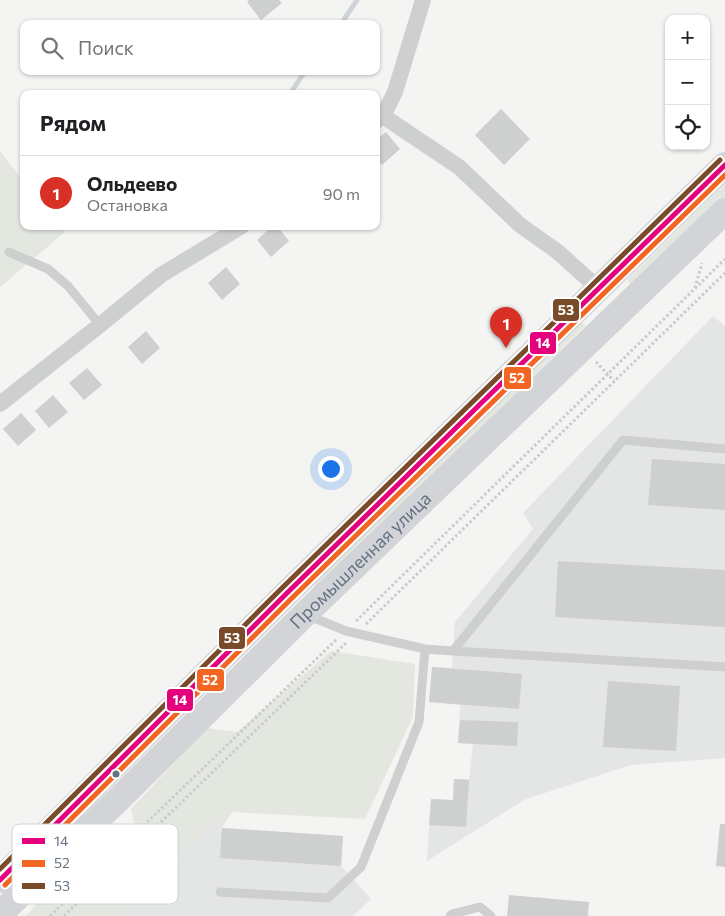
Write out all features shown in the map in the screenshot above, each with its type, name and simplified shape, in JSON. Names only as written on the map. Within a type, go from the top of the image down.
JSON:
[{"type":"main road","name":"Промышленная улица","points":[[56,824],[286,594],[725,166]]},
{"type":"main road","name":"Промышленная улица","points":[[93,824],[305,614],[725,211]]},
{"type":"main road","points":[[599,289],[619,311]]},
{"type":"main road","points":[[286,594],[305,614]]},
{"type":"main road","name":"Промышленная улица","points":[[0,880],[12,868]]},
{"type":"main road","name":"Промышленная улица","points":[[0,914],[12,902]]},
{"type":"street","points":[[423,0],[395,92],[380,118],[459,167],[520,225],[558,252],[599,289]]},
{"type":"street","points":[[0,404],[100,326],[161,275],[235,230]]},
{"type":"lane","points":[[9,252],[48,269],[68,286],[100,326]]},
{"type":"lane","points":[[453,651],[623,440],[725,449]]},
{"type":"lane","points":[[305,614],[346,631],[425,649],[725,667]]},
{"type":"lane","points":[[220,892],[328,898],[362,867],[419,722],[425,649]]},
{"type":"lane","points":[[450,916],[480,907],[491,916]]},
{"type":"path","points":[[695,288],[704,255]]},
{"type":"path","points":[[146,824],[346,631],[725,259]]},
{"type":"path","points":[[159,824],[725,273]]},
{"type":"path","points":[[597,363],[614,382]]},
{"type":"path","points":[[50,916],[63,904]]},
{"type":"path","points":[[64,916],[76,904]]},
{"type":"shaded area","points":[[0,151],[20,177],[20,230],[63,230],[65,232],[0,287]]},
{"type":"shaded area","points":[[725,184],[725,197],[633,287],[627,280]]},
{"type":"shaded area","points":[[713,316],[725,326],[725,758],[631,765],[526,799],[427,861],[431,799],[453,800],[454,779],[469,779],[473,744],[458,743],[460,705],[429,702],[432,667],[452,668],[455,622],[533,529],[523,513]]},
{"type":"shaded area","points":[[579,320],[585,326],[317,588],[311,582]]},
{"type":"shaded area","points":[[331,651],[415,664],[413,717],[365,819],[232,812],[222,828],[214,822],[178,857],[178,824],[134,824],[131,809],[207,728],[237,732]]},
{"type":"shaded area","points":[[214,822],[222,828],[343,836],[341,866],[371,899],[353,916],[117,916],[129,904],[178,904],[178,857]]},
{"type":"shaded area","points":[[36,904],[129,904],[117,916],[26,916]]},
{"type":"building","points":[[249,0],[279,0],[282,3],[261,20],[247,2]]},
{"type":"building","points":[[501,109],[530,139],[504,165],[475,135]]},
{"type":"building","points":[[386,132],[400,149],[382,165],[380,163],[380,137]]},
{"type":"building","points":[[268,230],[280,230],[289,241],[271,257],[257,240]]},
{"type":"building","points":[[226,267],[240,284],[222,300],[208,283]]},
{"type":"building","points":[[146,331],[160,348],[142,364],[128,347]]},
{"type":"building","points":[[87,368],[102,385],[84,400],[69,383]]},
{"type":"building","points":[[53,395],[68,412],[49,428],[35,411]]},
{"type":"building","points":[[21,413],[36,430],[18,446],[3,429]]},
{"type":"building","points":[[652,459],[725,464],[725,510],[648,505]]},
{"type":"building","points":[[558,561],[725,570],[725,627],[555,617]]},
{"type":"building","points":[[432,667],[522,674],[519,709],[429,702]]},
{"type":"building","points":[[608,681],[680,686],[676,751],[603,747]]},
{"type":"building","points":[[460,720],[518,722],[517,746],[458,743]]},
{"type":"building","points":[[454,779],[469,780],[466,827],[429,825],[431,799],[453,800]]},
{"type":"building","points":[[720,824],[725,824],[725,867],[716,866]]},
{"type":"building","points":[[222,828],[343,836],[341,866],[220,858]]},
{"type":"building","points":[[509,895],[589,902],[588,916],[507,916]]},
{"type":"waterway","points":[[344,20],[357,0]]},
{"type":"waterway","points":[[293,90],[302,75]]},
{"type":"transit line","name":"53","points":[[45,824],[281,589],[720,160]]},
{"type":"transit line","name":"14","points":[[56,824],[286,594],[725,165]]},
{"type":"transit line","name":"52","points":[[66,824],[291,599],[725,175]]},
{"type":"transit line","name":"53","points":[[0,869],[12,857]]},
{"type":"transit line","name":"14","points":[[0,880],[12,868]]},
{"type":"transit line","name":"52","points":[[5,885],[12,878]]},
{"type":"place","name":"Ольдеево","points":[[506,348]]}]
